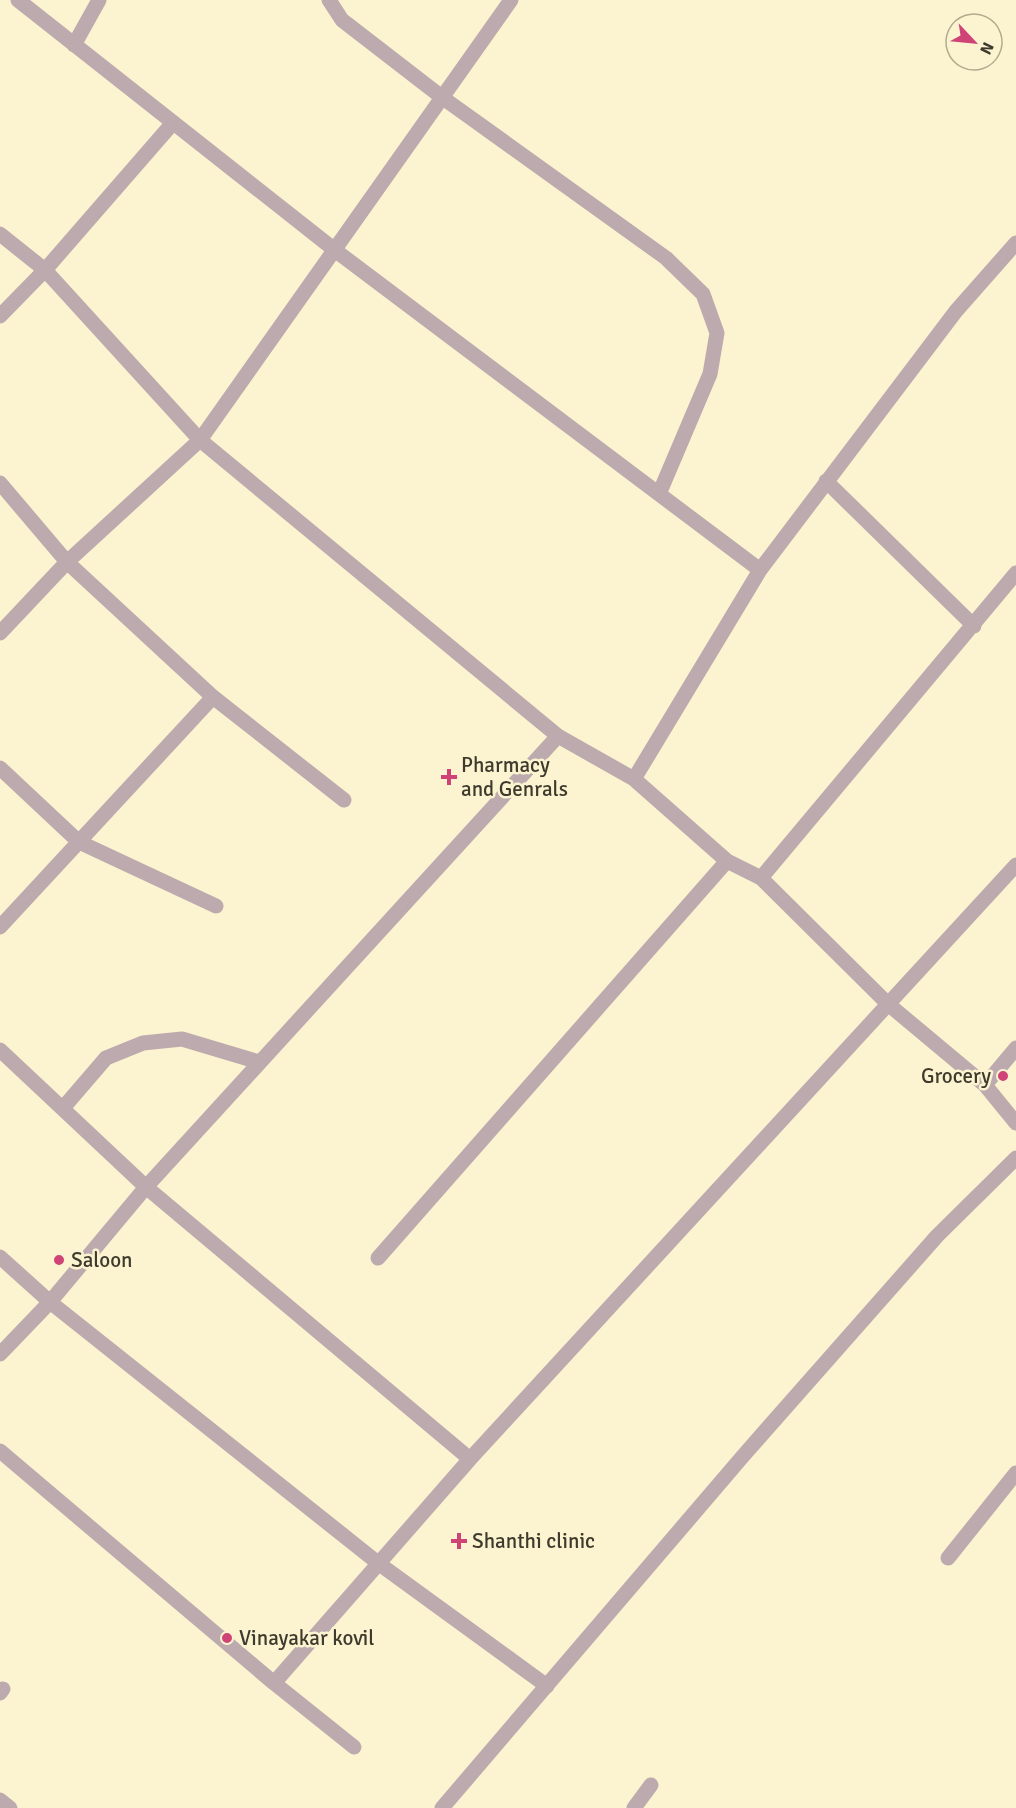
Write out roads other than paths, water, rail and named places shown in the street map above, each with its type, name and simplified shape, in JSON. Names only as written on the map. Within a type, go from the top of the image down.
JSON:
[{"type":"street","points":[[18,0],[172,124],[336,251],[760,570]]},
{"type":"street","points":[[74,45],[99,0]]},
{"type":"street","points":[[329,0],[342,20],[443,98],[666,258],[704,294],[717,333],[710,375],[659,494]]},
{"type":"street","points":[[0,633],[67,561],[200,440],[336,251],[511,0]]},
{"type":"street","points":[[0,316],[45,270],[172,124]]},
{"type":"street","points":[[0,234],[45,270],[200,440],[558,736],[634,779],[727,861],[762,878],[888,1004],[985,1085],[1016,1123]]},
{"type":"street","points":[[634,779],[760,570],[956,311],[1016,243]]},
{"type":"street","points":[[826,481],[974,626]]},
{"type":"street","points":[[0,483],[67,561],[213,697],[344,800]]},
{"type":"street","points":[[762,878],[1016,573]]},
{"type":"street","points":[[0,927],[213,697]]},
{"type":"street","points":[[0,1354],[50,1302],[146,1186],[558,736]]},
{"type":"street","points":[[0,768],[79,842],[216,906]]},
{"type":"street","points":[[378,1258],[727,861]]},
{"type":"street","points":[[274,1683],[470,1459],[1016,865]]},
{"type":"street","points":[[63,1108],[106,1058],[143,1043],[182,1039],[259,1062]]},
{"type":"street","points":[[985,1085],[1016,1048]]},
{"type":"street","points":[[0,1050],[146,1186],[470,1459]]},
{"type":"street","points":[[442,1808],[751,1447],[937,1236],[1016,1158]]},
{"type":"street","points":[[0,1257],[50,1302],[378,1563],[547,1686]]},
{"type":"street","points":[[0,1450],[274,1683],[354,1747]]},
{"type":"street","points":[[948,1558],[1016,1473]]},
{"type":"street","points":[[634,1808],[651,1785]]},
{"type":"street","points":[[0,1800],[10,1808]]},
{"type":"place","name":"Pharmacy and Genrals","points":[[449,777]]},
{"type":"place","name":"Grocery","points":[[1003,1076]]},
{"type":"place","name":"Saloon","points":[[59,1260]]},
{"type":"place","name":"Shanthi clinic","points":[[459,1541]]},
{"type":"place","name":"Vinayakar kovil","points":[[227,1638]]}]
